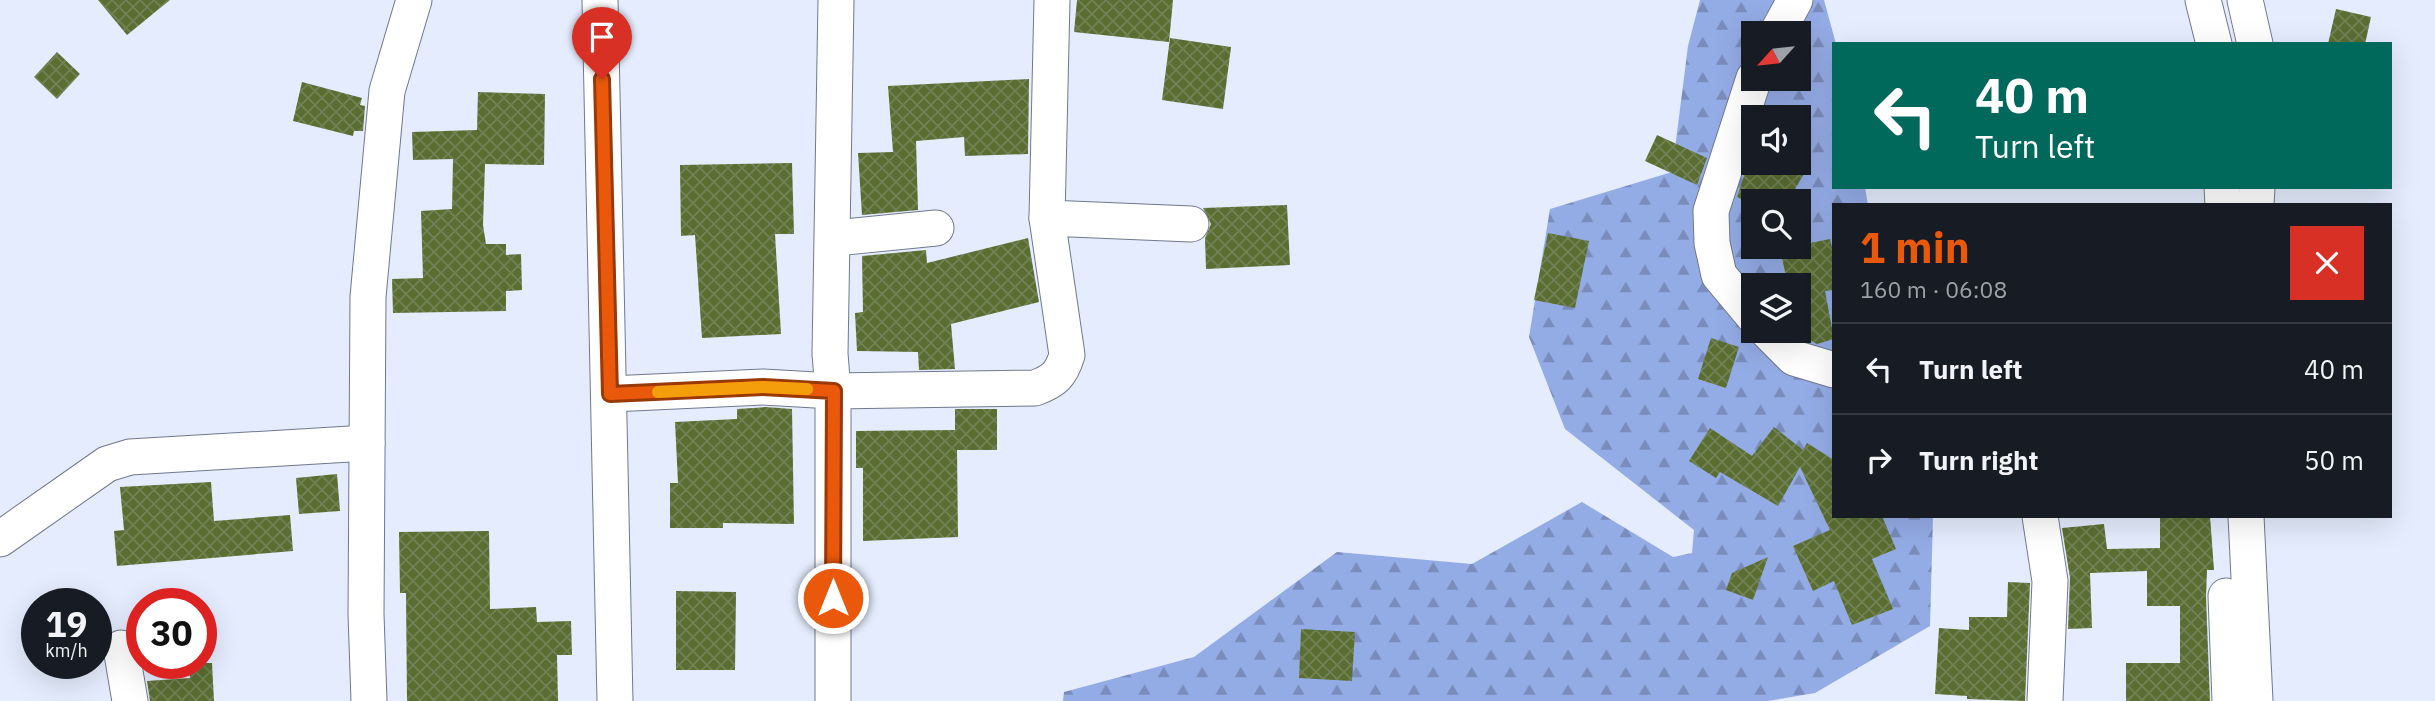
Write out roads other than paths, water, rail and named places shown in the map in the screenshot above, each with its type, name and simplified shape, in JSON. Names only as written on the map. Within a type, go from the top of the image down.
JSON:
[{"type":"street","points":[[369,701],[368,297],[387,91],[414,0]]},
{"type":"street","points":[[600,0],[615,701]]},
{"type":"street","points":[[833,701],[834,391],[830,354],[835,238],[836,0]]},
{"type":"street","points":[[610,394],[763,387],[834,391],[1035,388],[1051,382],[1062,372],[1067,355],[1047,218],[1052,0]]},
{"type":"street","points":[[1784,21],[1795,0]]},
{"type":"street","points":[[2203,0],[2214,42]]},
{"type":"street","points":[[2245,0],[2255,42]]},
{"type":"street","points":[[1741,301],[1719,275],[1712,243],[1711,211],[1750,91]]},
{"type":"street","points":[[1047,218],[1191,224]]},
{"type":"street","points":[[835,238],[936,228]]},
{"type":"street","points":[[1779,343],[1794,358],[1832,369]]},
{"type":"street","points":[[0,539],[107,464],[130,457],[367,443]]},
{"type":"street","points":[[2040,518],[2050,581],[2045,701]]},
{"type":"street","points":[[2223,518],[2230,701]]},
{"type":"street","points":[[2246,518],[2255,701]]},
{"type":"street","points":[[121,648],[130,701]]}]
